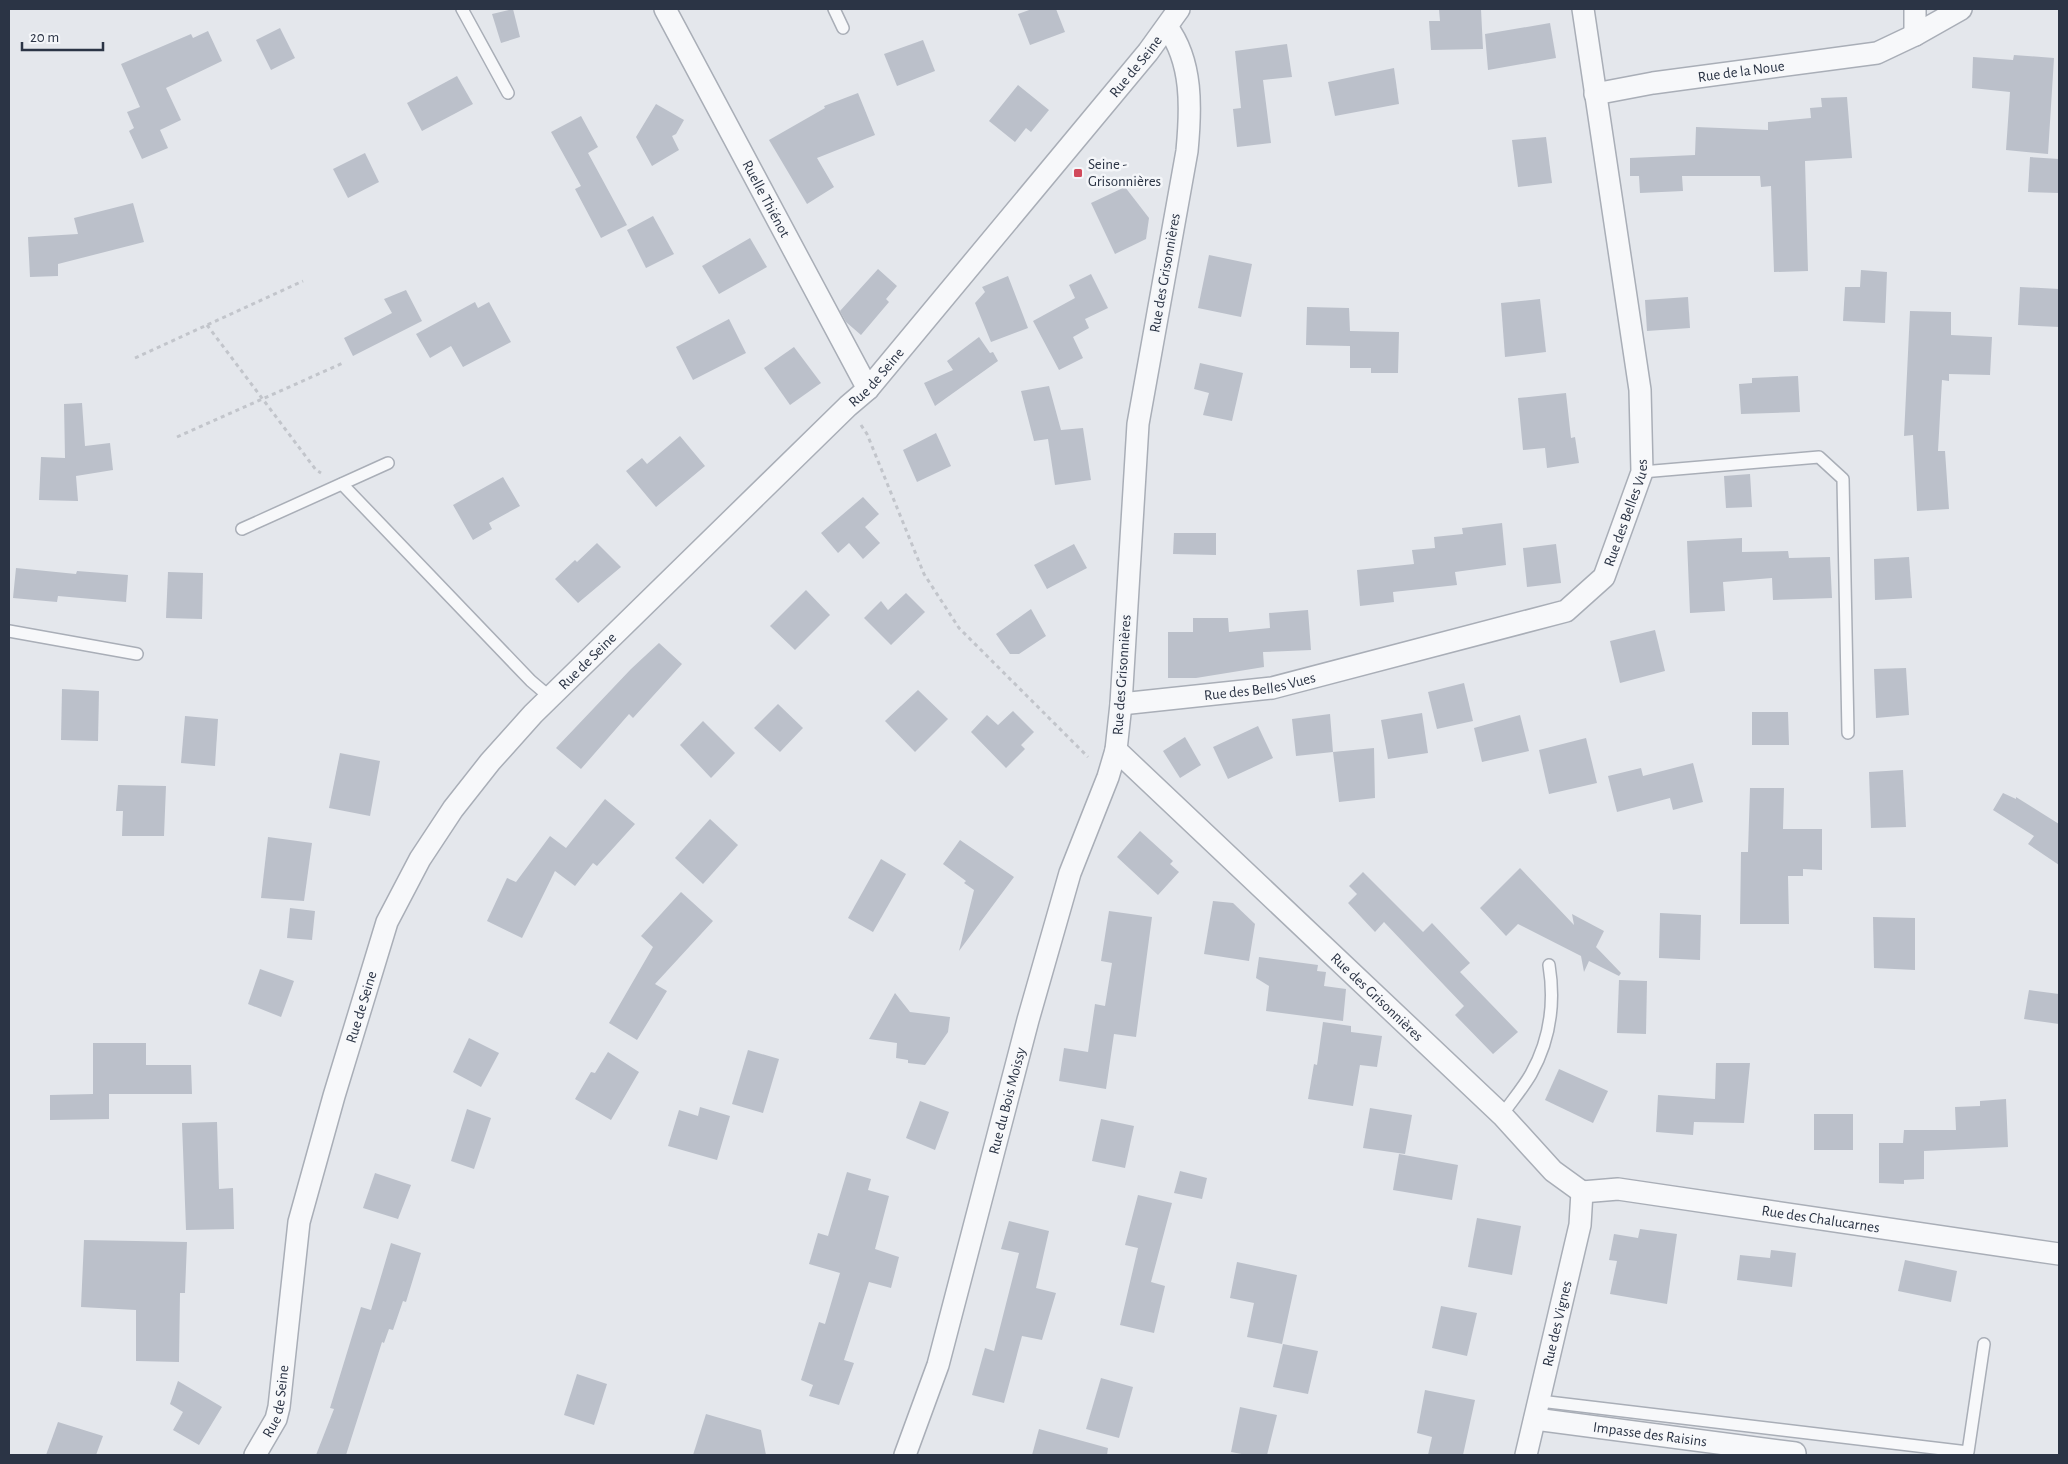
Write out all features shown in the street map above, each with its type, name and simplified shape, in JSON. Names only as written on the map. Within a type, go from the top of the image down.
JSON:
[{"type":"street","name":"Ruelle Thiénot","points":[[665,9],[868,389]]},
{"type":"street","name":"Rue de Seine","points":[[255,1455],[276,1419],[279,1407],[300,1222],[334,1096],[387,922],[420,859],[453,809],[490,762],[533,714],[848,406],[868,389],[1148,52],[1179,9]]},
{"type":"street","points":[[1583,9],[1595,94]]},
{"type":"street","points":[[1915,35],[1916,9]]},
{"type":"street","name":"Rue de la Noue","points":[[1595,94],[1653,82],[1877,53],[1915,35],[1961,9]]},
{"type":"street","name":"Rue des Grisonnières","points":[[1167,27],[1177,40],[1185,66],[1190,97],[1189,126],[1187,151],[1138,424],[1121,704],[1116,750],[1502,1115],[1552,1171],[1582,1192]]},
{"type":"street","name":"Rue des Belles Vues","points":[[1121,704],[1272,688],[1566,611],[1604,577],[1642,472],[1640,390],[1595,94]]},
{"type":"street","name":"Rue du Bois Moissy","points":[[905,1455],[938,1365],[1028,1020],[1070,873],[1108,777],[1116,750]]},
{"type":"street","name":"Rue des Chalucarnes","points":[[1582,1192],[1618,1189],[2059,1254]]},
{"type":"street","name":"Rue des Vignes","points":[[1526,1455],[1580,1225],[1582,1192]]},
{"type":"street","name":"Impasse des Raisins","points":[[1537,1410],[1795,1452]]},
{"type":"lane","points":[[462,9],[508,92]]},
{"type":"lane","points":[[834,9],[843,28]]},
{"type":"lane","points":[[1642,472],[1820,457],[1843,479],[1848,733]]},
{"type":"lane","points":[[242,529],[388,462]]},
{"type":"lane","points":[[342,484],[531,681],[551,698]]},
{"type":"lane","points":[[9,632],[137,654]]},
{"type":"lane","points":[[1502,1115],[1531,1074],[1548,1035],[1552,987],[1549,965]]},
{"type":"lane","points":[[1537,1410],[1968,1452],[1984,1344]]},
{"type":"path","points":[[136,358],[303,281]]},
{"type":"path","points":[[207,325],[316,470],[342,484]]},
{"type":"path","points":[[176,437],[343,363]]},
{"type":"path","points":[[848,406],[867,434],[924,574],[959,628],[1108,777]]},
{"type":"building","points":[[513,9],[520,37],[501,43],[492,14]]},
{"type":"building","points":[[1032,9],[1056,9],[1065,32],[1030,45],[1018,14]]},
{"type":"building","points":[[1439,9],[1481,9],[1483,49],[1431,50],[1429,21],[1440,21]]},
{"type":"building","points":[[1550,23],[1556,58],[1488,70],[1485,34]]},
{"type":"building","points":[[280,28],[295,58],[271,70],[256,40]]},
{"type":"building","points":[[208,31],[222,61],[166,88],[181,120],[160,130],[168,148],[142,159],[129,131],[134,128],[127,112],[140,107],[121,64],[191,34],[193,38]]},
{"type":"building","points":[[923,40],[935,71],[897,86],[884,54]]},
{"type":"building","points":[[1287,44],[1292,77],[1263,80],[1271,143],[1237,147],[1233,109],[1241,108],[1235,51]]},
{"type":"building","points":[[2014,55],[2054,58],[2048,154],[2006,150],[2010,92],[1972,88],[1973,57],[2013,60]]},
{"type":"building","points":[[1394,68],[1399,104],[1335,116],[1328,82]]},
{"type":"building","points":[[457,76],[473,104],[422,131],[407,103]]},
{"type":"building","points":[[1018,85],[1049,110],[1031,132],[1026,128],[1015,142],[989,121]]},
{"type":"building","points":[[858,93],[875,135],[817,158],[834,187],[807,204],[769,140],[825,108],[824,106]]},
{"type":"building","points":[[1847,97],[1852,158],[1805,161],[1808,271],[1774,272],[1771,186],[1761,187],[1760,176],[1682,176],[1683,191],[1640,193],[1639,176],[1630,176],[1630,158],[1695,155],[1696,127],[1768,130],[1768,122],[1811,118],[1810,108],[1822,107],[1821,98]]},
{"type":"building","points":[[656,104],[684,120],[676,134],[672,136],[679,150],[652,166],[636,137]]},
{"type":"building","points":[[581,116],[598,147],[588,153],[627,225],[601,238],[575,189],[581,186],[551,132]]},
{"type":"building","points":[[1546,137],[1552,183],[1518,187],[1512,140]]},
{"type":"building","points":[[365,153],[379,182],[348,198],[333,169]]},
{"type":"building","points":[[2030,157],[2059,159],[2059,193],[2028,192]]},
{"type":"building","points":[[1125,187],[1149,218],[1146,239],[1115,254],[1091,203]]},
{"type":"building","points":[[133,203],[144,242],[58,264],[58,276],[30,277],[28,237],[78,234],[74,218]]},
{"type":"building","points":[[653,216],[674,254],[646,268],[627,230]]},
{"type":"building","points":[[750,238],[767,267],[719,294],[702,266]]},
{"type":"building","points":[[1209,255],[1252,264],[1241,317],[1198,308]]},
{"type":"building","points":[[878,269],[897,286],[886,299],[889,302],[861,335],[846,322],[840,311]]},
{"type":"building","points":[[1861,270],[1887,272],[1885,323],[1843,321],[1845,287],[1860,287]]},
{"type":"building","points":[[1091,274],[1108,308],[1085,319],[1089,328],[1073,337],[1083,358],[1059,370],[1033,321],[1075,298],[1069,285]]},
{"type":"building","points":[[1008,276],[1028,328],[991,342],[975,303],[985,292],[982,287]]},
{"type":"building","points":[[2020,287],[2059,289],[2059,327],[2018,325]]},
{"type":"building","points":[[406,290],[422,321],[353,356],[344,338],[392,313],[384,299]]},
{"type":"building","points":[[1688,297],[1690,328],[1647,331],[1645,300]]},
{"type":"building","points":[[1540,299],[1546,352],[1505,357],[1501,303]]},
{"type":"building","points":[[475,302],[478,308],[489,302],[511,342],[463,367],[451,346],[430,358],[416,334]]},
{"type":"building","points":[[1307,307],[1349,308],[1350,331],[1399,332],[1398,373],[1371,373],[1371,368],[1350,368],[1350,346],[1306,345]]},
{"type":"building","points":[[1910,311],[1951,312],[1951,335],[1992,337],[1990,375],[1949,374],[1949,381],[1942,380],[1938,451],[1945,451],[1949,509],[1917,511],[1913,435],[1904,436]]},
{"type":"building","points":[[729,319],[746,353],[693,380],[676,347]]},
{"type":"building","points":[[979,337],[990,353],[993,352],[998,361],[935,406],[924,383],[953,370],[947,361]]},
{"type":"building","points":[[794,347],[821,383],[790,405],[764,368]]},
{"type":"building","points":[[1200,363],[1243,373],[1232,421],[1203,415],[1209,393],[1194,389]]},
{"type":"building","points":[[1798,376],[1800,412],[1741,414],[1739,384],[1752,383],[1752,378]]},
{"type":"building","points":[[1049,386],[1061,430],[1083,428],[1091,480],[1055,485],[1048,439],[1034,441],[1021,391]]},
{"type":"building","points":[[1566,393],[1571,438],[1575,437],[1579,463],[1547,468],[1545,448],[1523,450],[1518,398]]},
{"type":"building","points":[[82,403],[85,446],[110,443],[113,470],[76,476],[78,501],[39,500],[41,457],[65,458],[64,404]]},
{"type":"building","points":[[936,433],[951,466],[917,482],[903,450]]},
{"type":"building","points":[[680,436],[705,466],[656,507],[626,471],[642,458],[647,464]]},
{"type":"building","points":[[1750,474],[1752,507],[1726,508],[1724,476]]},
{"type":"building","points":[[503,477],[520,506],[489,523],[492,529],[473,540],[453,505]]},
{"type":"building","points":[[863,497],[879,514],[865,527],[880,543],[863,559],[849,543],[838,553],[821,533]]},
{"type":"building","points":[[1502,523],[1506,565],[1455,572],[1457,585],[1393,592],[1394,602],[1360,606],[1357,570],[1414,564],[1412,550],[1435,548],[1434,537],[1463,534],[1462,528]]},
{"type":"building","points":[[1174,533],[1216,533],[1216,555],[1173,554]]},
{"type":"building","points":[[1742,538],[1742,552],[1788,551],[1789,558],[1830,557],[1832,598],[1773,600],[1772,578],[1723,582],[1725,611],[1690,613],[1687,541]]},
{"type":"building","points":[[597,543],[621,567],[578,603],[555,579]]},
{"type":"building","points":[[1074,544],[1087,568],[1047,589],[1034,565]]},
{"type":"building","points":[[1556,544],[1561,583],[1527,587],[1523,548]]},
{"type":"building","points":[[1909,557],[1912,598],[1875,600],[1874,559]]},
{"type":"building","points":[[16,568],[76,574],[77,571],[128,575],[126,602],[58,596],[57,602],[13,598]]},
{"type":"building","points":[[168,572],[203,573],[202,619],[166,618]]},
{"type":"building","points":[[806,590],[830,615],[795,650],[770,626]]},
{"type":"building","points":[[906,593],[925,612],[891,645],[864,618],[881,601],[888,610]]},
{"type":"building","points":[[1031,609],[1046,636],[1019,654],[1010,654],[996,634]]},
{"type":"building","points":[[1308,610],[1311,650],[1263,652],[1264,667],[1196,678],[1168,678],[1168,632],[1193,632],[1193,618],[1228,618],[1229,632],[1270,628],[1269,613]]},
{"type":"building","points":[[1655,630],[1665,671],[1620,683],[1610,641]]},
{"type":"building","points":[[659,643],[682,664],[633,718],[629,714],[581,769],[556,748],[631,669]]},
{"type":"building","points":[[1906,668],[1909,715],[1876,718],[1874,669]]},
{"type":"building","points":[[1464,683],[1473,721],[1437,729],[1428,692]]},
{"type":"building","points":[[62,689],[99,691],[98,741],[61,740]]},
{"type":"building","points":[[918,690],[948,719],[915,752],[885,721]]},
{"type":"building","points":[[778,704],[803,728],[780,752],[754,728]]},
{"type":"building","points":[[1013,711],[1034,732],[1021,745],[1025,749],[1006,768],[971,732],[987,715],[998,725]]},
{"type":"building","points":[[1752,712],[1788,712],[1789,745],[1752,745]]},
{"type":"building","points":[[1422,713],[1428,753],[1388,759],[1381,720]]},
{"type":"building","points":[[1330,714],[1333,752],[1296,756],[1292,719]]},
{"type":"building","points":[[1520,715],[1529,751],[1482,762],[1474,728]]},
{"type":"building","points":[[185,716],[218,719],[215,766],[181,763]]},
{"type":"building","points":[[703,721],[735,753],[711,778],[680,745]]},
{"type":"building","points":[[1258,726],[1273,758],[1228,779],[1213,747]]},
{"type":"building","points":[[1185,737],[1201,765],[1180,778],[1163,751]]},
{"type":"building","points":[[1586,738],[1597,783],[1549,794],[1539,750]]},
{"type":"building","points":[[1374,748],[1375,798],[1339,802],[1333,752]]},
{"type":"building","points":[[340,753],[380,761],[370,816],[329,808]]},
{"type":"building","points":[[1693,763],[1703,802],[1673,810],[1670,798],[1617,812],[1608,776],[1641,768],[1643,776]]},
{"type":"building","points":[[1903,770],[1906,827],[1871,828],[1869,772]]},
{"type":"building","points":[[118,785],[166,786],[164,836],[122,836],[123,811],[116,811]]},
{"type":"building","points":[[1750,788],[1784,788],[1783,829],[1822,829],[1822,870],[1803,869],[1803,876],[1788,876],[1789,924],[1740,924],[1741,852],[1748,852]]},
{"type":"building","points":[[2003,793],[2016,799],[2016,797],[2059,824],[2059,865],[2028,844],[2034,836],[1993,810]]},
{"type":"building","points":[[605,799],[635,824],[597,866],[593,863],[575,886],[555,871],[522,938],[487,921],[507,878],[516,882],[550,836],[566,848]]},
{"type":"building","points":[[710,819],[738,845],[703,884],[675,858]]},
{"type":"building","points":[[1140,831],[1173,861],[1170,864],[1179,872],[1158,895],[1117,857]]},
{"type":"building","points":[[268,837],[312,843],[304,901],[261,898]]},
{"type":"building","points":[[960,840],[1014,877],[959,951],[974,890],[964,883],[966,881],[943,864]]},
{"type":"building","points":[[881,859],[906,874],[873,932],[848,918]]},
{"type":"building","points":[[1520,868],[1574,925],[1572,914],[1604,931],[1596,947],[1621,973],[1619,976],[1589,961],[1584,972],[1581,956],[1518,924],[1506,936],[1480,908]]},
{"type":"building","points":[[1363,872],[1423,932],[1432,923],[1470,963],[1460,972],[1518,1032],[1493,1054],[1455,1015],[1464,1006],[1384,922],[1375,932],[1348,903],[1357,894],[1349,886]]},
{"type":"building","points":[[681,892],[713,921],[655,984],[667,991],[637,1040],[609,1023],[653,947],[641,936]]},
{"type":"building","points":[[1213,901],[1233,903],[1255,924],[1249,961],[1204,954]]},
{"type":"building","points":[[290,908],[315,911],[312,940],[287,938]]},
{"type":"building","points":[[1109,911],[1152,917],[1136,1037],[1114,1034],[1106,1089],[1059,1081],[1064,1048],[1088,1052],[1095,1004],[1105,1006],[1112,963],[1101,961]]},
{"type":"building","points":[[1660,913],[1701,915],[1700,960],[1659,958]]},
{"type":"building","points":[[1873,917],[1915,918],[1915,970],[1874,968]]},
{"type":"building","points":[[1259,957],[1318,965],[1317,971],[1326,972],[1324,986],[1346,989],[1343,1021],[1266,1011],[1269,986],[1256,978]]},
{"type":"building","points":[[260,969],[294,981],[281,1017],[248,1004]]},
{"type":"building","points":[[1619,980],[1647,981],[1646,1034],[1617,1033]]},
{"type":"building","points":[[2029,990],[2059,994],[2059,1024],[2024,1019]]},
{"type":"building","points":[[895,993],[910,1012],[950,1017],[948,1032],[925,1065],[908,1063],[908,1060],[896,1058],[897,1043],[869,1039]]},
{"type":"building","points":[[1323,1022],[1351,1026],[1351,1032],[1382,1036],[1377,1067],[1360,1065],[1353,1106],[1308,1099],[1314,1064],[1317,1065]]},
{"type":"building","points":[[469,1038],[499,1053],[481,1087],[453,1072]]},
{"type":"building","points":[[93,1043],[146,1043],[146,1065],[191,1065],[192,1094],[109,1094],[109,1119],[50,1120],[50,1095],[93,1094]]},
{"type":"building","points":[[748,1050],[779,1059],[763,1113],[732,1104]]},
{"type":"building","points":[[608,1052],[639,1072],[611,1120],[575,1099],[591,1072],[595,1073]]},
{"type":"building","points":[[1716,1063],[1750,1063],[1744,1123],[1694,1122],[1693,1135],[1656,1132],[1658,1095],[1715,1099]]},
{"type":"building","points":[[1559,1069],[1608,1091],[1593,1123],[1545,1100]]},
{"type":"building","points":[[2006,1099],[2008,1147],[1924,1151],[1924,1179],[1904,1180],[1904,1184],[1879,1183],[1879,1143],[1903,1143],[1904,1130],[1956,1130],[1955,1107],[1980,1106],[1980,1101]]},
{"type":"building","points":[[920,1101],[949,1112],[935,1150],[906,1138]]},
{"type":"building","points":[[700,1107],[730,1116],[717,1160],[668,1146],[679,1110],[698,1116]]},
{"type":"building","points":[[1370,1108],[1412,1115],[1405,1154],[1363,1148]]},
{"type":"building","points":[[467,1109],[491,1118],[474,1169],[451,1161]]},
{"type":"building","points":[[1814,1114],[1853,1114],[1853,1150],[1814,1150]]},
{"type":"building","points":[[1101,1119],[1134,1126],[1125,1168],[1092,1161]]},
{"type":"building","points":[[217,1122],[219,1189],[233,1188],[234,1229],[186,1230],[182,1123]]},
{"type":"building","points":[[1399,1154],[1458,1165],[1452,1200],[1393,1190]]},
{"type":"building","points":[[1180,1171],[1207,1178],[1202,1199],[1174,1193]]},
{"type":"building","points":[[847,1172],[871,1179],[868,1190],[889,1196],[875,1249],[899,1257],[891,1288],[869,1282],[844,1360],[854,1363],[839,1405],[809,1396],[813,1385],[801,1380],[819,1322],[825,1324],[840,1273],[809,1264],[818,1233],[828,1236]]},
{"type":"building","points":[[375,1173],[411,1185],[398,1219],[363,1208]]},
{"type":"building","points":[[1138,1195],[1172,1203],[1151,1282],[1165,1286],[1154,1333],[1120,1325],[1138,1248],[1125,1245]]},
{"type":"building","points":[[1477,1218],[1521,1226],[1512,1275],[1468,1267]]},
{"type":"building","points":[[1009,1221],[1049,1231],[1036,1288],[1056,1293],[1042,1340],[1022,1336],[1004,1403],[972,1395],[985,1348],[994,1351],[1019,1253],[1001,1249]]},
{"type":"building","points":[[1640,1229],[1677,1234],[1667,1304],[1610,1294],[1617,1261],[1609,1260],[1614,1234],[1638,1238]]},
{"type":"building","points":[[84,1240],[187,1242],[185,1293],[180,1293],[179,1362],[136,1361],[136,1310],[81,1307]]},
{"type":"building","points":[[391,1243],[421,1253],[406,1302],[403,1301],[393,1330],[389,1329],[384,1343],[382,1342],[346,1455],[316,1455],[334,1409],[330,1408],[361,1307],[371,1310]]},
{"type":"building","points":[[1771,1250],[1796,1253],[1792,1287],[1737,1280],[1740,1255],[1770,1258]]},
{"type":"building","points":[[1905,1260],[1957,1271],[1951,1302],[1898,1291]]},
{"type":"building","points":[[1237,1262],[1297,1275],[1282,1344],[1247,1337],[1254,1303],[1230,1298]]},
{"type":"building","points":[[1441,1306],[1477,1313],[1467,1356],[1432,1348]]},
{"type":"building","points":[[1283,1344],[1318,1351],[1308,1394],[1273,1387]]},
{"type":"building","points":[[577,1374],[607,1384],[594,1425],[564,1415]]},
{"type":"building","points":[[1101,1378],[1133,1387],[1119,1438],[1086,1429]]},
{"type":"building","points":[[178,1381],[222,1407],[199,1445],[173,1430],[183,1412],[170,1404]]},
{"type":"building","points":[[1425,1390],[1475,1400],[1463,1455],[1428,1455],[1432,1437],[1417,1433]]},
{"type":"building","points":[[1240,1407],[1277,1415],[1267,1455],[1247,1455],[1231,1452]]},
{"type":"building","points":[[706,1414],[761,1430],[766,1455],[693,1455]]},
{"type":"building","points":[[58,1422],[103,1436],[96,1455],[46,1455]]},
{"type":"building","points":[[1039,1429],[1108,1448],[1107,1455],[1032,1455]]},
{"type":"place","name":"Seine - Grisonnières","points":[[1078,173]]}]
